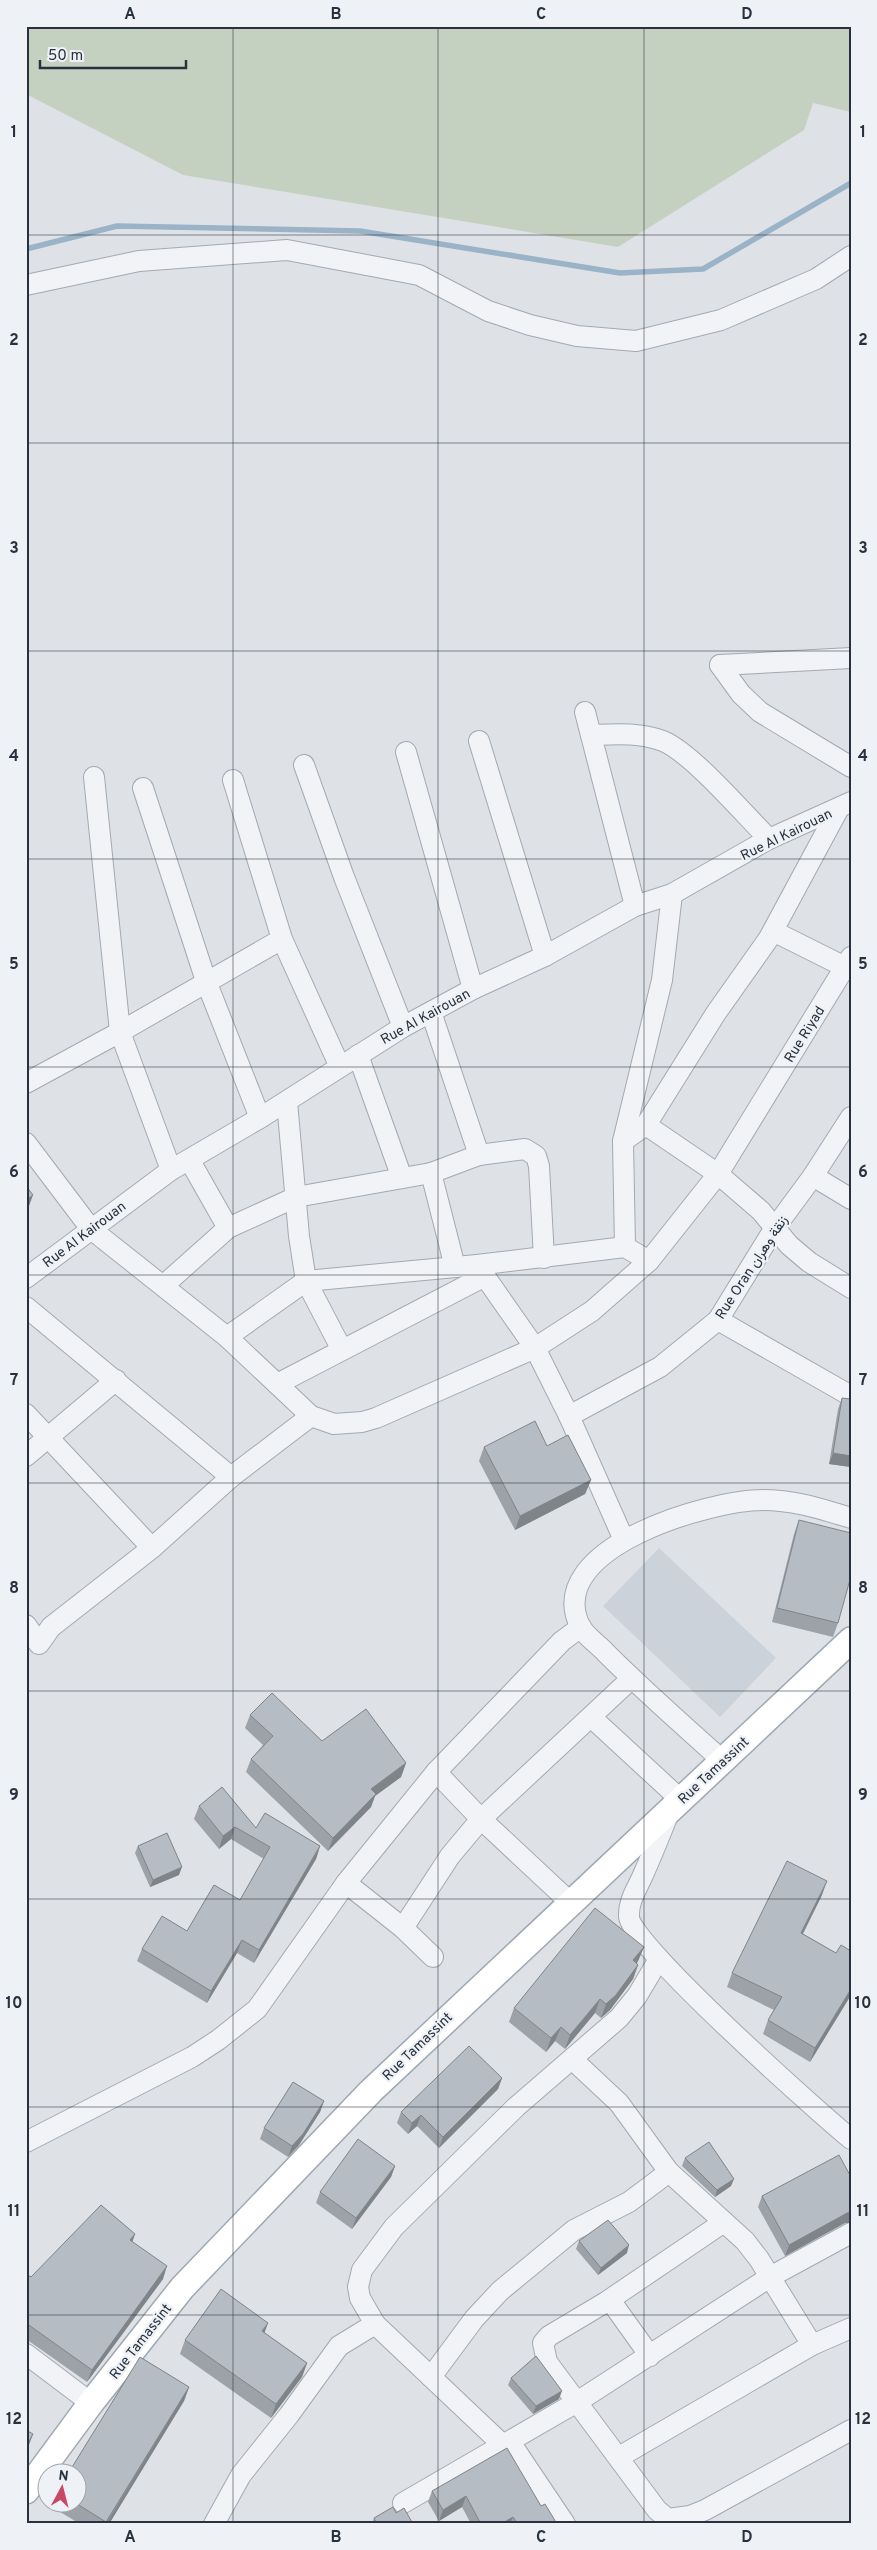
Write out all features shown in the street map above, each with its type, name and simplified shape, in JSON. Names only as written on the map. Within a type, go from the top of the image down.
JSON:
[{"type":"main road","name":"Rue Tamassint","points":[[26,2492],[91,2403],[182,2288],[371,2091],[851,1640]]},
{"type":"street","points":[[26,285],[139,261],[287,250],[419,275],[488,311],[530,325],[577,336],[636,341],[721,320],[816,279],[851,256]]},
{"type":"street","points":[[851,658],[720,665],[742,694],[760,712],[851,767]]},
{"type":"street","points":[[585,712],[635,906]]},
{"type":"street","points":[[591,735],[631,734],[664,741],[692,762],[769,839]]},
{"type":"street","points":[[479,741],[545,956]]},
{"type":"street","points":[[406,752],[473,989]]},
{"type":"street","points":[[304,765],[403,1027]]},
{"type":"street","points":[[94,777],[120,1032],[171,1170]]},
{"type":"street","points":[[233,780],[282,939],[340,1066]]},
{"type":"street","points":[[143,788],[206,981],[260,1118]]},
{"type":"street","points":[[623,1141],[646,1125],[716,1014],[773,931],[845,805]]},
{"type":"street","name":"Rue Al Kairouan","points":[[26,1278],[171,1170],[190,1161],[287,1102],[403,1027],[473,989],[545,956],[635,906],[672,894],[769,839],[845,805]]},
{"type":"street","points":[[625,1247],[623,1141],[662,980],[672,894]]},
{"type":"street","points":[[773,931],[849,965]]},
{"type":"street","points":[[26,1083],[120,1032],[282,939]]},
{"type":"street","name":"Rue Riyad","points":[[311,1416],[334,1424],[362,1422],[376,1418],[535,1348],[592,1311],[649,1261],[718,1174],[849,965]]},
{"type":"street","points":[[431,1012],[479,1155]]},
{"type":"street","points":[[358,1055],[402,1178]]},
{"type":"street","points":[[287,1102],[299,1236],[306,1281],[342,1350]]},
{"type":"street","name":"Rue Oran زنقة وهران","points":[[569,1416],[660,1367],[718,1320],[774,1229],[813,1176],[851,1117]]},
{"type":"street","points":[[646,1125],[718,1174],[761,1211],[774,1229],[809,1262],[851,1288]]},
{"type":"street","points":[[26,1143],[91,1229],[164,1285],[227,1337],[311,1416],[231,1477],[152,1548],[51,1627],[39,1644],[26,1625]]},
{"type":"street","points":[[164,1285],[228,1228],[296,1197],[431,1173],[479,1155],[525,1148],[536,1156],[539,1166],[544,1258]]},
{"type":"street","points":[[190,1161],[228,1228]]},
{"type":"street","points":[[431,1173],[455,1267]]},
{"type":"street","points":[[813,1176],[851,1199]]},
{"type":"street","points":[[277,1384],[342,1350],[481,1271],[544,1258],[625,1247],[649,1261]]},
{"type":"street","points":[[227,1337],[306,1281],[455,1267],[481,1271],[535,1348],[569,1416],[624,1540]]},
{"type":"street","points":[[26,1307],[231,1477]]},
{"type":"street","points":[[718,1320],[851,1396]]},
{"type":"street","points":[[26,1456],[116,1380]]},
{"type":"street","points":[[26,1414],[50,1437],[152,1548]]},
{"type":"street","points":[[723,1761],[631,1678],[581,1628],[576,1610],[575,1596],[579,1581],[611,1548],[624,1540],[654,1526],[737,1502],[791,1501],[851,1518]]},
{"type":"street","points":[[26,2142],[192,2057],[218,2040],[257,2009],[346,1883],[436,1772],[562,1641],[581,1628]]},
{"type":"street","points":[[403,1928],[450,1856],[481,1819],[631,1678]]},
{"type":"street","points":[[592,1716],[675,1805],[630,1901],[628,1919],[635,1932],[659,1959],[804,2100],[851,2139]]},
{"type":"street","points":[[436,1772],[481,1819],[572,1904]]},
{"type":"street","points":[[346,1883],[403,1928],[433,1957]]},
{"type":"street","points":[[565,2524],[507,2444],[375,2324],[360,2298],[358,2287],[362,2270],[394,2227],[516,2107],[619,2018],[637,1996],[659,1959]]},
{"type":"street","points":[[572,2059],[619,2103],[669,2172],[750,2247],[812,2345]]},
{"type":"street","points":[[431,2376],[474,2319],[500,2291],[574,2230],[629,2202],[669,2172]]},
{"type":"street","points":[[724,2222],[610,2300],[549,2336],[543,2343],[547,2362],[619,2457],[661,2517],[668,2519],[690,2516],[705,2510],[851,2430]]},
{"type":"street","points":[[403,2503],[577,2402],[770,2277],[851,2233]]},
{"type":"street","points":[[610,2300],[650,2356]]},
{"type":"street","points":[[214,2524],[241,2475],[289,2415],[339,2346],[375,2324]]},
{"type":"street","points":[[619,2457],[812,2345],[851,2328]]},
{"type":"street","points":[[26,2354],[91,2403]]},
{"type":"shaded area","points":[[659,1548],[776,1658],[720,1717],[603,1606]]},
{"type":"green space","points":[[26,26],[851,26],[851,112],[813,103],[804,130],[618,247],[183,175],[26,94]]},
{"type":"building","points":[[26,1186],[33,1195],[26,1200]]},
{"type":"building","points":[[842,1398],[851,1399],[851,1456],[833,1453]]},
{"type":"building","points":[[535,1421],[547,1446],[568,1435],[591,1480],[520,1516],[484,1447]]},
{"type":"building","points":[[799,1520],[851,1533],[851,1576],[838,1623],[777,1608]]},
{"type":"building","points":[[272,1693],[322,1741],[366,1709],[406,1763],[371,1789],[376,1794],[333,1838],[251,1759],[273,1736],[250,1715]]},
{"type":"building","points":[[222,1787],[256,1828],[265,1813],[320,1846],[259,1950],[242,1940],[211,1991],[142,1949],[162,1916],[187,1931],[214,1885],[240,1900],[270,1847],[235,1827],[223,1836],[199,1806]]},
{"type":"building","points":[[167,1833],[182,1867],[153,1880],[138,1846]]},
{"type":"building","points":[[787,1861],[827,1881],[801,1933],[836,1953],[841,1945],[851,1951],[851,1989],[815,2048],[768,2020],[782,1997],[732,1973]]},
{"type":"building","points":[[595,1908],[644,1947],[633,1960],[638,1965],[616,1995],[606,2004],[600,1999],[570,2035],[561,2027],[551,2038],[514,2008]]},
{"type":"building","points":[[469,2046],[502,2078],[443,2137],[421,2115],[412,2123],[401,2112]]},
{"type":"building","points":[[293,2082],[324,2101],[303,2134],[292,2146],[264,2128]]},
{"type":"building","points":[[358,2139],[395,2166],[356,2218],[320,2192]]},
{"type":"building","points":[[709,2142],[734,2179],[717,2190],[685,2158]]},
{"type":"building","points":[[839,2155],[851,2177],[851,2212],[789,2245],[762,2196]]},
{"type":"building","points":[[101,2205],[135,2234],[130,2240],[167,2266],[92,2370],[26,2323],[26,2274],[31,2277]]},
{"type":"building","points":[[608,2220],[629,2245],[601,2268],[579,2241]]},
{"type":"building","points":[[221,2289],[268,2323],[262,2331],[307,2363],[276,2404],[185,2340]]},
{"type":"building","points":[[536,2356],[562,2391],[536,2406],[511,2378]]},
{"type":"building","points":[[140,2357],[189,2387],[106,2522],[88,2511],[88,2462],[75,2462]]},
{"type":"building","points":[[26,2430],[33,2434],[26,2447]]},
{"type":"building","points":[[507,2448],[541,2506],[545,2504],[557,2524],[518,2524],[513,2517],[501,2524],[481,2524],[466,2496],[443,2510],[432,2491]]},
{"type":"building","points":[[393,2507],[396,2513],[404,2508],[413,2524],[377,2524],[374,2518]]},
{"type":"waterway","points":[[26,249],[117,226],[360,231],[620,273],[703,269],[851,183]]}]
